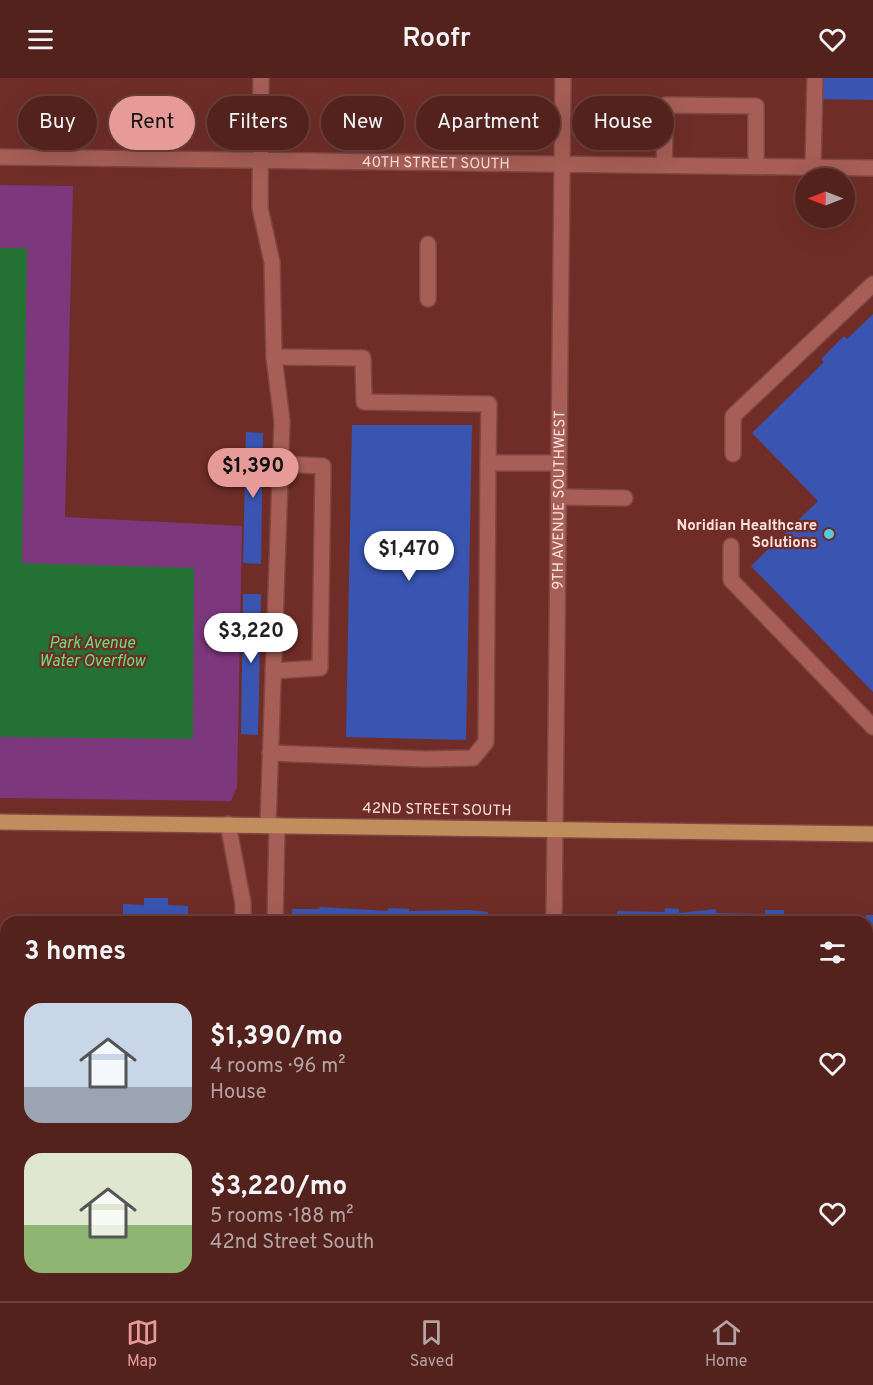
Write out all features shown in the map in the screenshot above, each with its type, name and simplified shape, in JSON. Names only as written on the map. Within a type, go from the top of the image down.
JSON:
[{"type":"main road","name":"42ND STREET SOUTH","points":[[0,822],[873,834]]},
{"type":"street","points":[[261,78],[260,208],[272,262],[274,357],[282,421],[270,753],[275,916]]},
{"type":"street","name":"9TH AVENUE SOUTHWEST","points":[[554,916],[563,78]]},
{"type":"street","points":[[813,167],[815,78]]},
{"type":"street","points":[[664,165],[666,105],[756,106],[756,166]]},
{"type":"street","name":"40TH STREET SOUTH","points":[[0,157],[873,168]]},
{"type":"street","points":[[428,244],[428,299]]},
{"type":"street","points":[[733,454],[733,416],[873,284]]},
{"type":"street","points":[[270,753],[424,759],[473,758],[486,742],[489,404],[364,402],[363,358],[274,357]]},
{"type":"street","points":[[488,463],[559,463]]},
{"type":"street","points":[[273,670],[320,668],[322,466],[281,464]]},
{"type":"street","points":[[559,496],[625,498]]},
{"type":"street","points":[[731,546],[731,580],[873,727]]},
{"type":"street","points":[[228,824],[243,903],[243,916]]},
{"type":"shaded area","points":[[0,185],[73,186],[65,517],[242,526],[237,787],[231,801],[0,798]]},
{"type":"water","name":"Park Avenue Water Overflow","points":[[0,248],[27,248],[22,563],[194,568],[193,739],[0,737]]},
{"type":"building","points":[[820,78],[873,78],[873,100],[819,99]]},
{"type":"building","name":"Noridian Healthcare Solutions","points":[[873,314],[873,692],[751,566],[818,501],[752,433],[824,362],[821,359],[844,336],[847,339]]},
{"type":"building","points":[[352,425],[472,425],[466,740],[346,737]]},
{"type":"building","points":[[246,432],[263,433],[261,564],[243,563]]},
{"type":"building","points":[[243,594],[261,594],[258,735],[241,734]]},
{"type":"building","points":[[144,898],[168,898],[168,905],[188,906],[188,916],[123,916],[123,904],[144,905]]},
{"type":"building","points":[[320,907],[388,911],[388,908],[409,909],[409,911],[488,912],[488,916],[292,916],[292,909],[319,909]]},
{"type":"building","points":[[665,908],[679,909],[679,913],[716,909],[716,913],[765,914],[765,910],[784,910],[784,914],[817,916],[617,916],[617,911],[665,912]]},
{"type":"place","name":"Noridian Healthcare Solutions","points":[[829,534]]}]
